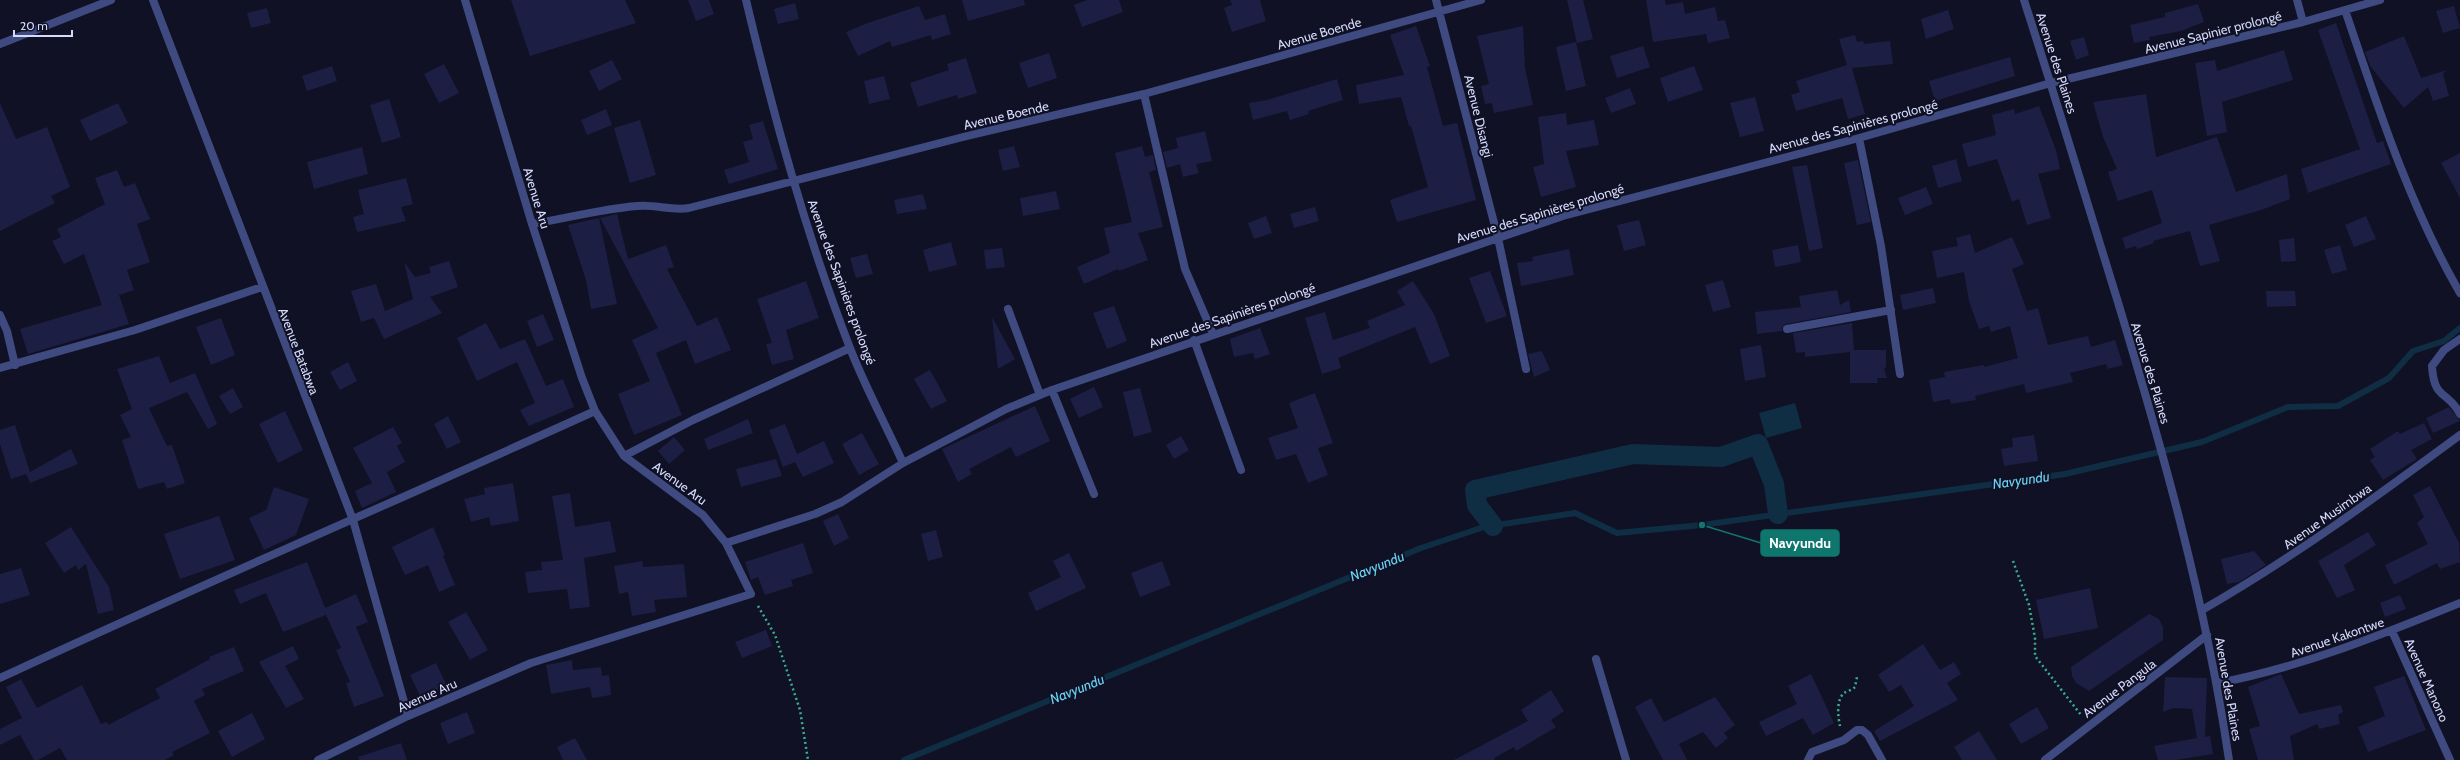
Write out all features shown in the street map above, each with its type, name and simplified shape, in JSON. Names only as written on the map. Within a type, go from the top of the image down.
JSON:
[{"type":"street","points":[[0,44],[111,0]]},
{"type":"street","name":"Avenue Batabwa","points":[[153,0],[262,287],[353,520],[408,716]]},
{"type":"street","name":"Avenue Aru","points":[[318,760],[408,716],[531,663],[751,594],[726,543],[703,515],[624,456],[595,411],[582,378],[532,224],[465,0]]},
{"type":"street","name":"Avenue des Sapinières prolongé","points":[[746,0],[794,180],[850,348],[903,463],[1006,409],[1052,390],[1194,340],[1563,216],[1859,138],[2051,83]]},
{"type":"street","name":"Avenue Disangi","points":[[1436,0],[1498,238],[1526,370]]},
{"type":"street","name":"Avenue Boende","points":[[532,224],[634,206],[656,205],[679,209],[1144,94],[1481,0]]},
{"type":"street","name":"Avenue des Plaines","points":[[2024,0],[2051,83],[2155,425],[2202,610],[2218,683],[2230,760]]},
{"type":"street","points":[[2298,0],[2303,22]]},
{"type":"street","name":"Avenue Sapinier prolongé","points":[[2051,83],[2303,22],[2380,0]]},
{"type":"street","points":[[2344,10],[2380,113],[2421,221],[2460,293]]},
{"type":"street","points":[[1144,94],[1185,269],[1213,334]]},
{"type":"street","points":[[1859,138],[1882,246],[1900,374]]},
{"type":"street","points":[[0,368],[135,330],[262,287]]},
{"type":"street","points":[[1008,309],[1040,395]]},
{"type":"street","points":[[1787,329],[1891,310]]},
{"type":"street","points":[[0,315],[7,331],[15,365]]},
{"type":"street","points":[[2460,339],[2440,354],[2432,366],[2436,390],[2453,404],[2460,414]]},
{"type":"street","points":[[1194,340],[1241,470]]},
{"type":"street","points":[[624,456],[693,420],[850,348]]},
{"type":"street","points":[[1052,390],[1094,494]]},
{"type":"street","points":[[0,678],[161,603],[353,520],[595,411]]},
{"type":"street","name":"Avenue Musimbwa","points":[[2202,610],[2257,578],[2365,505],[2460,435]]},
{"type":"street","points":[[726,543],[815,514],[842,502],[903,463]]},
{"type":"street","name":"Avenue Kakontwe","points":[[2218,683],[2294,665],[2392,630],[2460,603]]},
{"type":"street","name":"Avenue Manono","points":[[2392,630],[2450,760]]},
{"type":"street","name":"Avenue Pangula","points":[[2045,760],[2207,635]]},
{"type":"street","points":[[1596,659],[1626,760]]},
{"type":"street","points":[[1808,760],[1812,752],[1844,740],[1857,730],[1865,731],[1882,760]]},
{"type":"path","points":[[2013,560],[2029,606],[2035,638],[2035,656],[2072,701],[2088,727]]},
{"type":"path","points":[[751,594],[775,635],[800,710],[808,760]]},
{"type":"path","points":[[1844,740],[1840,730],[1838,708],[1844,693],[1855,687],[1857,677]]},
{"type":"water","points":[[1795,403],[1802,428],[1766,438],[1759,413]]},
{"type":"building","points":[[511,0],[625,0],[636,23],[530,56]]},
{"type":"building","points":[[688,0],[709,0],[714,14],[696,21]]},
{"type":"building","points":[[962,0],[1024,0],[1025,5],[968,21]]},
{"type":"building","points":[[1087,0],[1119,0],[1123,12],[1082,27],[1074,5]]},
{"type":"building","points":[[1230,0],[1260,0],[1266,21],[1232,32],[1224,8],[1232,5]]},
{"type":"building","points":[[1567,0],[1583,0],[1593,39],[1577,43]]},
{"type":"building","points":[[1646,0],[1665,0],[1666,5],[1683,2],[1685,14],[1715,7],[1718,21],[1725,20],[1730,38],[1708,43],[1706,34],[1653,42]]},
{"type":"building","points":[[795,3],[799,19],[778,24],[774,9]]},
{"type":"building","points":[[2198,4],[2204,22],[2181,31],[2149,37],[2150,40],[2134,43],[2130,25],[2165,17],[2165,13]]},
{"type":"building","points":[[919,6],[925,20],[945,14],[951,34],[932,40],[931,35],[892,47],[890,41],[858,56],[846,32]]},
{"type":"building","points":[[2454,6],[2460,28],[2443,33],[2436,11]]},
{"type":"building","points":[[267,8],[271,23],[251,28],[247,13]]},
{"type":"building","points":[[1948,10],[1954,29],[1926,39],[1921,19]]},
{"type":"building","points":[[2336,23],[2377,143],[2383,141],[2391,164],[2308,193],[2301,169],[2360,149],[2318,30]]},
{"type":"building","points":[[1416,26],[1430,66],[1427,67],[1443,126],[1457,123],[1476,200],[1397,222],[1390,200],[1428,187],[1411,126],[1409,126],[1401,97],[1359,104],[1356,85],[1404,75],[1390,35]]},
{"type":"building","points":[[1523,26],[1525,68],[1533,105],[1494,113],[1492,103],[1485,104],[1481,86],[1489,84],[1477,36]]},
{"type":"building","points":[[1855,35],[1857,42],[1863,41],[1864,44],[1890,41],[1893,64],[1852,68],[1865,114],[1848,119],[1842,98],[1796,111],[1791,95],[1800,92],[1796,81],[1847,65],[1839,39]]},
{"type":"building","points":[[2404,36],[2421,78],[2447,70],[2443,74],[2449,96],[2433,101],[2428,87],[2404,108],[2370,66],[2365,52]]},
{"type":"building","points":[[2084,37],[2089,55],[2076,60],[2070,41]]},
{"type":"building","points":[[1576,42],[1586,86],[1566,91],[1556,47]]},
{"type":"building","points":[[1643,46],[1650,67],[1617,78],[1610,56]]},
{"type":"building","points":[[2284,50],[2293,80],[2222,102],[2227,132],[2207,136],[2195,63],[2215,60],[2217,71]]},
{"type":"building","points":[[1049,53],[1057,78],[1028,88],[1019,63]]},
{"type":"building","points":[[2010,57],[2015,76],[1935,101],[1929,81]]},
{"type":"building","points":[[966,58],[977,93],[958,99],[957,95],[918,107],[910,83],[949,70],[947,64]]},
{"type":"building","points":[[612,60],[622,79],[599,91],[589,71]]},
{"type":"building","points":[[444,64],[459,93],[439,103],[424,74]]},
{"type":"building","points":[[332,66],[337,81],[307,91],[302,76]]},
{"type":"building","points":[[1694,66],[1703,90],[1668,102],[1660,78]]},
{"type":"building","points":[[884,76],[890,99],[869,104],[864,81]]},
{"type":"building","points":[[1337,79],[1343,100],[1308,111],[1309,114],[1290,120],[1287,111],[1253,120],[1249,103],[1267,100]]},
{"type":"building","points":[[1630,88],[1636,104],[1611,113],[1605,98]]},
{"type":"building","points":[[2146,94],[2156,157],[2217,137],[2236,192],[2287,174],[2290,199],[2261,210],[2209,225],[2220,261],[2200,266],[2190,231],[2153,241],[2154,243],[2137,249],[2136,246],[2126,249],[2122,238],[2162,223],[2152,190],[2118,201],[2108,172],[2117,169],[2103,137],[2093,102]]},
{"type":"building","points":[[1755,97],[1764,131],[1740,137],[1730,103]]},
{"type":"building","points":[[389,99],[401,137],[382,143],[370,105]]},
{"type":"building","points":[[0,103],[16,139],[47,127],[70,187],[51,196],[55,203],[0,231]]},
{"type":"building","points":[[118,103],[128,123],[90,141],[80,120]]},
{"type":"building","points":[[2039,106],[2056,150],[2060,169],[2038,174],[2051,218],[2027,225],[2019,199],[2012,202],[1997,159],[1968,167],[1962,144],[1996,135],[1992,115],[2014,109],[2015,114]]},
{"type":"building","points":[[606,109],[612,125],[587,135],[581,120]]},
{"type":"building","points":[[1566,113],[1567,125],[1594,120],[1599,145],[1566,151],[1576,187],[1541,197],[1533,167],[1544,164],[1538,117]]},
{"type":"building","points":[[640,120],[656,175],[630,183],[614,128]]},
{"type":"building","points":[[763,121],[778,169],[729,184],[724,170],[749,162],[743,142],[753,139],[749,125]]},
{"type":"building","points":[[1205,131],[1212,161],[1196,164],[1199,173],[1183,177],[1180,164],[1167,168],[1163,152],[1178,148],[1176,138]]},
{"type":"building","points":[[1014,146],[1020,167],[1003,171],[998,150]]},
{"type":"building","points":[[1142,146],[1145,157],[1153,155],[1156,170],[1149,172],[1163,227],[1138,233],[1148,260],[1119,271],[1118,269],[1084,284],[1077,267],[1110,253],[1104,228],[1132,222],[1115,153]]},
{"type":"building","points":[[362,147],[368,174],[314,189],[307,162]]},
{"type":"building","points":[[2460,153],[2460,198],[2441,163]]},
{"type":"building","points":[[1956,159],[1962,181],[1938,188],[1932,166]]},
{"type":"building","points":[[1858,160],[1871,222],[1857,225],[1844,163]]},
{"type":"building","points":[[1807,165],[1823,248],[1809,251],[1792,167]]},
{"type":"building","points":[[117,170],[124,187],[135,183],[150,219],[137,224],[150,262],[127,270],[134,290],[119,295],[129,324],[28,354],[20,329],[102,305],[84,254],[64,264],[52,241],[61,237],[57,229],[105,204],[95,178]]},
{"type":"building","points":[[406,178],[413,204],[401,207],[406,221],[357,232],[353,217],[364,214],[358,190]]},
{"type":"building","points":[[1926,187],[1933,204],[1905,215],[1898,198]]},
{"type":"building","points":[[1056,191],[1060,209],[1023,216],[1020,198]]},
{"type":"building","points":[[923,194],[927,209],[897,214],[894,200]]},
{"type":"building","points":[[1315,207],[1319,221],[1294,228],[1290,214]]},
{"type":"building","points":[[617,214],[628,259],[623,261],[600,218]]},
{"type":"building","points":[[1266,216],[1272,233],[1254,239],[1248,223]]},
{"type":"building","points":[[2366,216],[2376,239],[2354,247],[2345,225]]},
{"type":"building","points":[[599,218],[617,304],[591,309],[586,280],[568,225]]},
{"type":"building","points":[[1639,220],[1646,245],[1624,251],[1617,225]]},
{"type":"building","points":[[1970,234],[1975,253],[2012,237],[2024,264],[2012,269],[2027,311],[2038,308],[2048,345],[2088,336],[2091,347],[2115,340],[2123,365],[2108,369],[2106,364],[2070,373],[2073,382],[2026,393],[2024,384],[1975,396],[1976,400],[1951,404],[1950,399],[1933,402],[1929,380],[1945,377],[1944,372],[1984,365],[1984,367],[2018,358],[2010,326],[1991,332],[1989,326],[1979,329],[1969,301],[1964,272],[1937,278],[1932,251],[1958,246],[1956,238]]},
{"type":"building","points":[[2294,238],[2296,261],[2281,262],[2279,240]]},
{"type":"building","points":[[951,242],[957,265],[929,272],[923,250]]},
{"type":"building","points":[[666,245],[674,267],[667,269],[697,326],[717,317],[731,350],[695,364],[686,340],[656,353],[682,415],[634,435],[618,394],[650,381],[632,340],[658,328],[623,261]]},
{"type":"building","points":[[1798,245],[1801,262],[1775,267],[1772,250]]},
{"type":"building","points":[[2340,245],[2347,270],[2332,274],[2324,250]]},
{"type":"building","points":[[1002,248],[1005,267],[986,269],[984,250]]},
{"type":"building","points":[[1569,249],[1574,275],[1521,286],[1517,263],[1533,261],[1532,257]]},
{"type":"building","points":[[867,254],[873,274],[856,278],[850,258]]},
{"type":"building","points":[[449,261],[458,287],[430,297],[442,313],[384,339],[374,318],[361,322],[351,291],[376,284],[385,311],[413,299],[404,262],[415,277],[431,273],[429,267]]},
{"type":"building","points":[[1490,271],[1507,316],[1486,323],[1469,278]]},
{"type":"building","points":[[1723,280],[1731,307],[1713,312],[1705,285]]},
{"type":"building","points":[[806,281],[819,318],[786,330],[794,359],[772,365],[766,344],[772,343],[757,299]]},
{"type":"building","points":[[1413,281],[1434,314],[1450,356],[1430,364],[1415,327],[1338,358],[1341,368],[1322,374],[1305,318],[1325,312],[1333,340],[1370,328],[1367,321],[1405,305],[1397,291]]},
{"type":"building","points":[[1933,288],[1936,303],[1903,310],[1900,295]]},
{"type":"building","points":[[1837,290],[1840,305],[1849,300],[1851,312],[1786,324],[1782,327],[1782,331],[1757,334],[1755,312],[1801,307],[1799,296]]},
{"type":"building","points":[[2266,291],[2295,291],[2296,306],[2267,307]]},
{"type":"building","points":[[1114,306],[1127,341],[1107,349],[1093,313]]},
{"type":"building","points":[[543,314],[554,340],[537,347],[527,321]]},
{"type":"building","points":[[992,317],[1015,359],[998,369]]},
{"type":"building","points":[[221,318],[235,355],[211,365],[196,327]]},
{"type":"building","points":[[486,323],[500,349],[525,339],[546,386],[563,379],[574,407],[529,426],[520,410],[535,403],[517,362],[477,381],[457,338]]},
{"type":"building","points":[[1852,323],[1854,350],[1886,350],[1886,367],[1884,368],[1887,378],[1877,378],[1878,383],[1850,383],[1850,352],[1805,357],[1805,352],[1796,353],[1793,333]]},
{"type":"building","points":[[1260,328],[1270,354],[1255,359],[1253,353],[1234,357],[1230,339]]},
{"type":"building","points":[[1761,345],[1766,377],[1745,381],[1740,349]]},
{"type":"building","points":[[1542,351],[1550,370],[1534,377],[1528,354]]},
{"type":"building","points":[[159,356],[170,383],[195,373],[217,424],[208,429],[187,392],[149,408],[167,446],[172,445],[185,483],[167,489],[164,482],[138,489],[122,440],[131,437],[120,415],[132,409],[117,369]]},
{"type":"building","points":[[348,362],[357,381],[340,390],[330,372]]},
{"type":"building","points":[[930,370],[947,401],[931,409],[914,379]]},
{"type":"building","points":[[1094,387],[1103,407],[1079,418],[1070,399]]},
{"type":"building","points":[[233,388],[243,407],[230,414],[219,396]]},
{"type":"building","points":[[1140,388],[1152,432],[1134,437],[1123,392]]},
{"type":"building","points":[[1315,393],[1333,443],[1318,448],[1328,475],[1308,483],[1296,454],[1276,460],[1268,438],[1298,428],[1289,403]]},
{"type":"building","points":[[1035,406],[1050,441],[1016,457],[1011,447],[969,469],[972,474],[958,482],[942,449]]},
{"type":"building","points":[[2449,407],[2460,421],[2433,433],[2426,418]]},
{"type":"building","points":[[285,411],[303,450],[278,463],[259,424]]},
{"type":"building","points":[[448,416],[461,442],[447,449],[434,424]]},
{"type":"building","points":[[748,419],[753,433],[708,450],[704,439]]},
{"type":"building","points":[[2424,423],[2432,439],[2411,450],[2417,459],[2383,480],[2370,460],[2375,457],[2370,449],[2398,431],[2400,434]]},
{"type":"building","points":[[785,424],[797,454],[824,441],[834,463],[803,477],[795,462],[783,467],[769,430]]},
{"type":"building","points":[[15,425],[30,472],[71,449],[78,464],[30,483],[26,474],[11,479],[0,444],[0,430]]},
{"type":"building","points":[[393,427],[402,443],[397,446],[405,462],[387,472],[396,492],[362,508],[355,491],[372,483],[353,448]]},
{"type":"building","points":[[862,433],[879,464],[859,475],[842,444]]},
{"type":"building","points":[[2034,435],[2038,461],[2004,466],[2001,449],[2013,447],[2012,438]]},
{"type":"building","points":[[1181,436],[1189,450],[1174,459],[1166,445]]},
{"type":"building","points":[[674,437],[685,450],[669,464],[658,451]]},
{"type":"building","points":[[776,459],[782,476],[741,487],[736,469]]},
{"type":"building","points":[[513,483],[519,521],[491,526],[489,517],[471,522],[464,499],[485,494],[484,488]]},
{"type":"building","points":[[2430,486],[2459,543],[2460,562],[2440,569],[2437,563],[2394,585],[2385,565],[2428,544],[2417,523],[2424,517],[2413,495]]},
{"type":"building","points":[[274,487],[309,499],[296,535],[264,550],[249,518],[266,510]]},
{"type":"building","points":[[570,493],[575,527],[610,521],[616,552],[584,558],[590,607],[570,609],[567,589],[528,593],[525,572],[542,570],[541,562],[563,560],[552,496]]},
{"type":"building","points":[[838,514],[849,538],[834,546],[823,521]]},
{"type":"building","points":[[219,516],[235,560],[180,579],[164,534]]},
{"type":"building","points":[[71,527],[109,587],[114,610],[98,614],[86,564],[78,570],[76,565],[64,573],[45,543]]},
{"type":"building","points":[[433,527],[445,555],[443,556],[455,585],[439,592],[428,565],[405,575],[392,547]]},
{"type":"building","points":[[936,530],[943,557],[928,561],[921,534]]},
{"type":"building","points":[[2368,532],[2376,545],[2344,565],[2355,590],[2337,598],[2318,561]]},
{"type":"building","points":[[803,543],[813,573],[791,580],[793,586],[765,595],[758,577],[751,580],[745,562]]},
{"type":"building","points":[[2254,551],[2266,565],[2239,582],[2227,584],[2221,559]]},
{"type":"building","points":[[1069,553],[1086,588],[1036,611],[1028,593],[1061,577],[1053,561]]},
{"type":"building","points":[[642,561],[643,567],[684,564],[687,597],[654,600],[656,612],[632,616],[628,592],[619,594],[614,566]]},
{"type":"building","points":[[1162,561],[1171,585],[1140,597],[1131,573]]},
{"type":"building","points":[[307,562],[325,608],[356,594],[368,622],[356,627],[384,696],[354,707],[346,683],[350,682],[336,650],[341,648],[326,615],[283,632],[266,593],[240,604],[234,590]]},
{"type":"building","points":[[21,568],[30,595],[0,604],[0,574]]},
{"type":"building","points":[[2090,588],[2098,628],[2044,639],[2036,600]]},
{"type":"building","points":[[2400,595],[2406,609],[2385,617],[2380,603]]},
{"type":"building","points":[[466,612],[488,650],[470,660],[448,622]]},
{"type":"building","points":[[2149,614],[2159,619],[2163,627],[2163,640],[2089,691],[2076,683],[2072,676],[2071,667]]},
{"type":"building","points":[[766,630],[772,646],[742,658],[735,642]]},
{"type":"building","points":[[1923,644],[1940,670],[1954,662],[1961,674],[1947,683],[1958,700],[1880,741],[1874,731],[1914,706],[1901,685],[1889,692],[1878,675]]},
{"type":"building","points":[[293,646],[299,659],[285,666],[304,699],[286,708],[259,662]]},
{"type":"building","points":[[234,647],[244,671],[202,689],[205,695],[194,701],[210,733],[172,752],[174,755],[165,760],[67,760],[60,748],[38,760],[34,760],[20,735],[0,745],[0,729],[22,718],[6,687],[21,679],[37,708],[82,685],[101,724],[107,722],[108,725],[160,698],[155,689],[210,659],[209,657]]},
{"type":"building","points":[[572,660],[573,670],[601,667],[602,676],[609,675],[611,695],[592,698],[590,687],[551,694],[546,665]]},
{"type":"building","points":[[436,663],[447,686],[421,698],[410,675]]},
{"type":"building","points":[[1811,674],[1834,723],[1813,735],[1803,718],[1766,736],[1759,722],[1797,704],[1788,686]]},
{"type":"building","points":[[2281,674],[2299,714],[2341,705],[2343,712],[2338,715],[2340,724],[2319,729],[2317,724],[2290,736],[2294,760],[2258,760],[2249,729],[2260,726],[2248,687]]},
{"type":"building","points":[[2404,676],[2426,730],[2368,752],[2358,727],[2385,716],[2374,687]]},
{"type":"building","points":[[2165,677],[2207,678],[2205,737],[2210,736],[2213,754],[2176,760],[2158,760],[2154,746],[2197,738],[2192,709],[2173,708],[2163,712]]},
{"type":"building","points":[[1551,690],[1564,711],[1551,720],[1556,727],[1516,751],[1514,747],[1494,758],[1495,760],[1454,760],[1528,721],[1521,710]]},
{"type":"building","points":[[1715,697],[1735,725],[1724,733],[1728,738],[1716,748],[1703,732],[1679,744],[1687,760],[1663,760],[1635,707],[1651,698],[1664,722]]},
{"type":"building","points":[[2037,707],[2049,728],[2021,744],[2009,724]]},
{"type":"building","points":[[467,712],[475,733],[448,744],[440,723]]},
{"type":"building","points":[[252,713],[265,739],[232,757],[218,731]]},
{"type":"building","points":[[1979,731],[1997,760],[1962,760],[1954,747]]},
{"type":"building","points":[[575,738],[587,760],[563,760],[557,747]]},
{"type":"building","points":[[401,743],[407,760],[359,760],[358,757]]},
{"type":"waterway","name":"Navyundu","points":[[904,760],[1421,548],[1484,527],[1575,513],[1617,533],[1702,525],[2065,474],[2202,442],[2288,407],[2338,406],[2389,378],[2413,351],[2444,341],[2460,328]]},
{"type":"waterway","points":[[1493,526],[1477,505],[1475,490],[1633,454],[1721,457],[1758,444],[1774,484],[1778,514]]},
{"type":"place","name":"Navyundu","points":[[1702,525]]}]
